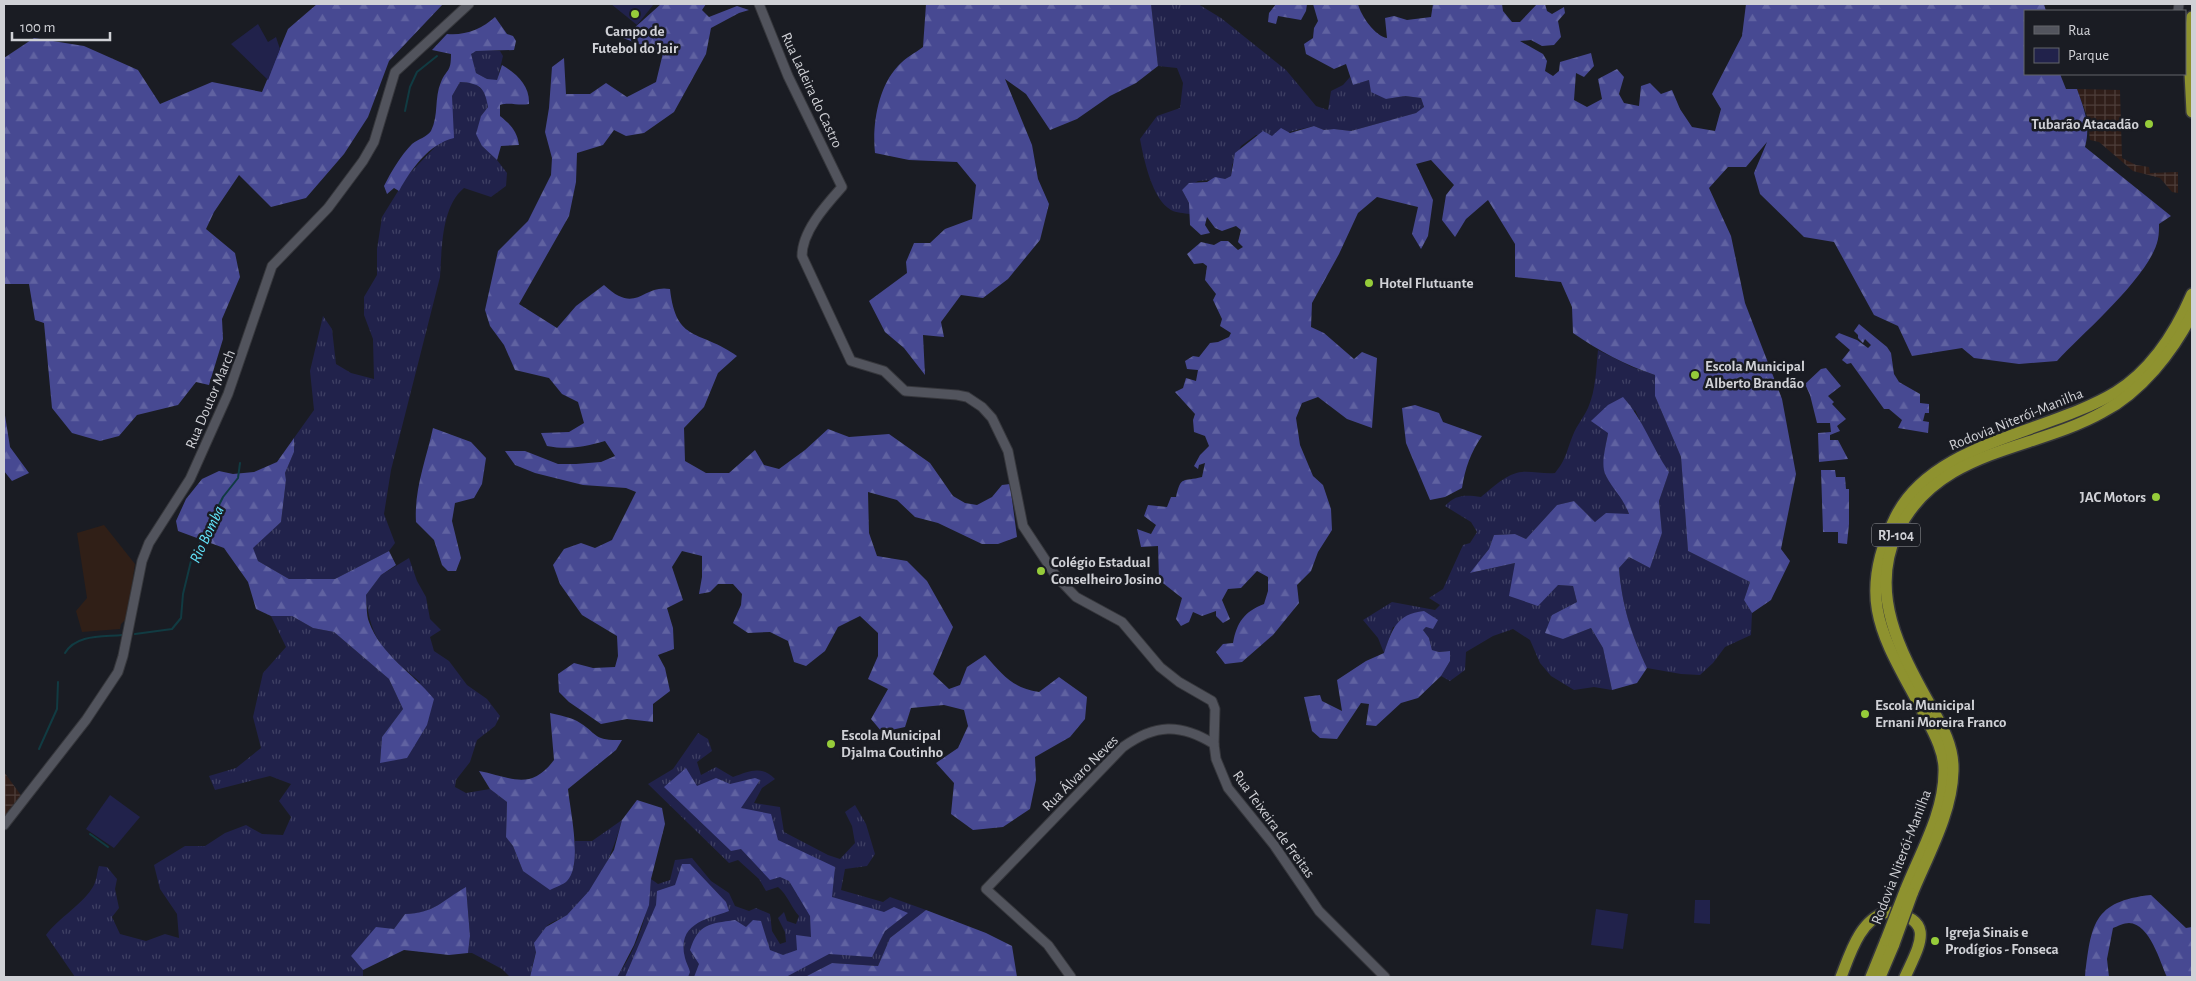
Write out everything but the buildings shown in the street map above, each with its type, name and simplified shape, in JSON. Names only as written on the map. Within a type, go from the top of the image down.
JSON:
[{"type":"highway","points":[[2192,17],[2189,37],[2192,112]]},
{"type":"highway","name":"Rodovia Niterói-Manilha","points":[[1880,977],[1890,942],[1938,811],[1945,770],[1933,731],[1888,647],[1880,627],[1876,592],[1879,561],[1896,515],[1908,498],[1937,469],[1964,454],[2079,411],[2117,391],[2138,374],[2157,354],[2176,327],[2192,294]]},
{"type":"highway","name":"Rodovia Niterói-Manilha","points":[[1909,892],[1945,814],[1953,771],[1952,749],[1945,731],[1897,640],[1887,604],[1886,580],[1890,556],[1898,532],[1911,509],[1943,478],[1962,465],[2078,423],[2102,413],[2122,401],[2164,359],[2184,330],[2192,314]]},
{"type":"highway","points":[[1841,977],[1862,931],[1874,918],[1887,912],[1916,923],[1921,932],[1920,944],[1905,977]]},
{"type":"highway","name":"Rodovia Niterói-Manilha","points":[[1871,977],[1890,942]]},
{"type":"street","name":"Rua Doutor March","points":[[4,825],[86,720],[118,672],[123,656],[142,560],[149,543],[190,479],[228,394],[244,355],[268,273],[280,256],[328,208],[363,161],[374,142],[395,72],[469,4]]},
{"type":"street","name":"Rua Ladeira do Castro","points":[[759,4],[788,76],[842,187]]},
{"type":"street","name":"Rua Teixeira de Freitas","points":[[842,187],[802,245],[802,256],[851,361],[884,371],[905,392],[957,395],[974,401],[992,418],[1008,450],[1023,526],[1056,576],[1076,596],[1122,622],[1160,667],[1179,682],[1212,701],[1215,709],[1214,744],[1220,773],[1228,788],[1274,845],[1319,911],[1385,977]]},
{"type":"street","name":"Rua Álvaro Neves","points":[[1071,977],[1048,944],[986,889],[1123,747],[1133,740],[1155,731],[1178,728],[1189,730],[1214,744]]},
{"type":"shaded area","points":[[2077,89],[2120,90],[2122,158],[2136,165],[2149,167],[2150,173],[2178,172],[2178,193],[2172,192],[2160,178],[2133,171],[2099,142],[2090,140],[2087,116]]},
{"type":"shaded area","points":[[104,525],[135,564],[127,618],[121,624],[120,629],[82,632],[76,611],[87,598],[77,533]]},
{"type":"shaded area","points":[[4,772],[23,798],[4,821]]},
{"type":"green space","points":[[317,4],[443,4],[389,61],[368,117],[344,154],[306,198],[271,207],[239,175],[214,212],[206,229],[235,253],[240,277],[222,319],[223,339],[209,385],[196,382],[178,405],[137,415],[119,436],[100,441],[72,433],[52,408],[44,323],[35,320],[29,284],[4,284],[4,58],[34,38],[84,46],[138,70],[160,104],[212,82],[262,92],[288,29]]},
{"type":"green space","name":"Campo de Futebol do Jair","points":[[611,4],[654,4],[637,25]]},
{"type":"green space","points":[[661,4],[706,4],[702,10],[709,17],[737,6],[749,10],[739,13],[711,28],[706,54],[674,112],[644,133],[626,136],[614,130],[603,145],[577,153],[576,182],[569,216],[519,304],[557,328],[576,306],[604,285],[615,294],[632,299],[660,289],[670,289],[673,307],[684,327],[737,356],[718,373],[704,407],[684,428],[685,461],[706,473],[729,473],[755,450],[764,465],[779,469],[805,450],[828,429],[849,437],[889,434],[930,463],[953,496],[965,503],[977,505],[992,497],[1002,485],[1010,484],[1017,537],[998,544],[982,544],[938,523],[915,517],[897,500],[868,492],[869,533],[877,556],[907,561],[927,581],[953,627],[933,674],[949,689],[960,685],[967,667],[985,655],[1009,680],[1022,687],[1039,692],[1059,677],[1087,697],[1085,719],[1070,737],[1035,757],[1036,780],[1030,809],[1003,827],[973,830],[951,814],[954,783],[936,763],[958,748],[968,726],[964,710],[944,705],[911,708],[905,727],[882,732],[871,719],[888,689],[868,679],[878,656],[878,633],[860,616],[838,627],[825,651],[806,666],[794,662],[788,641],[770,632],[748,633],[733,623],[741,605],[742,594],[733,584],[718,584],[710,592],[699,594],[702,577],[702,556],[682,551],[672,567],[683,600],[667,608],[673,628],[674,649],[658,655],[665,668],[670,691],[653,704],[653,722],[627,719],[601,724],[569,702],[559,692],[558,674],[574,663],[593,668],[615,667],[618,656],[617,636],[582,615],[560,584],[553,565],[564,549],[581,543],[595,548],[612,540],[636,492],[626,488],[583,485],[535,473],[515,465],[505,451],[525,451],[558,464],[601,462],[615,456],[605,441],[576,447],[547,446],[541,433],[569,432],[584,423],[578,402],[562,394],[549,378],[515,370],[504,345],[490,326],[485,310],[498,251],[528,221],[551,175],[552,158],[545,132],[552,67],[564,58],[566,94],[590,94],[606,83],[627,97],[656,82],[663,53],[623,38]]},
{"type":"green space","points":[[926,4],[1151,4],[1158,66],[1136,83],[1110,96],[1077,119],[1050,130],[1026,94],[1005,79],[1032,145],[1038,179],[1049,204],[1040,240],[1008,279],[983,298],[961,295],[941,322],[944,337],[923,335],[925,375],[904,348],[885,332],[869,301],[907,273],[906,262],[914,243],[930,243],[945,229],[972,219],[976,185],[957,162],[909,160],[875,153],[876,119],[881,95],[898,66],[923,47]]},
{"type":"green space","points":[[1151,4],[1198,4],[1221,18],[1286,70],[1316,106],[1328,110],[1331,91],[1343,85],[1350,77],[1353,85],[1369,80],[1386,99],[1405,96],[1421,98],[1424,108],[1416,113],[1351,131],[1324,130],[1314,126],[1272,136],[1256,135],[1241,146],[1232,165],[1231,176],[1225,179],[1198,181],[1182,190],[1189,203],[1190,214],[1173,211],[1164,205],[1154,188],[1140,139],[1157,116],[1180,108],[1183,83],[1177,68],[1158,66]]},
{"type":"green space","points":[[1276,4],[1307,4],[1306,11],[1301,20],[1278,16],[1276,24],[1268,22],[1269,13]]},
{"type":"green space","points":[[1313,4],[1358,4],[1369,25],[1378,34],[1387,38],[1385,18],[1394,16],[1407,20],[1431,17],[1433,4],[1502,4],[1503,11],[1512,22],[1520,22],[1537,4],[1545,4],[1547,11],[1552,14],[1564,7],[1565,13],[1558,21],[1561,37],[1554,45],[1542,46],[1531,40],[1520,41],[1543,54],[1547,61],[1545,71],[1553,76],[1559,71],[1560,62],[1591,53],[1594,66],[1584,77],[1576,73],[1574,100],[1587,107],[1602,99],[1598,79],[1617,69],[1624,77],[1619,94],[1624,103],[1639,106],[1641,86],[1650,83],[1661,94],[1672,90],[1680,109],[1692,127],[1715,131],[1721,109],[1712,94],[1742,36],[1746,4],[2044,4],[2046,10],[2024,10],[2024,75],[2060,75],[2066,89],[2077,89],[2087,124],[2085,147],[2171,216],[2159,224],[2158,239],[2153,253],[2130,286],[2057,361],[2019,364],[1974,358],[1962,348],[1912,356],[1898,326],[1874,315],[1834,242],[1804,237],[1760,194],[1754,173],[1767,142],[1746,167],[1728,167],[1709,188],[1731,236],[1745,303],[1782,399],[1796,474],[1781,549],[1790,561],[1771,600],[1752,613],[1744,600],[1750,582],[1688,551],[1681,457],[1655,396],[1655,375],[1612,357],[1573,333],[1572,307],[1561,282],[1515,277],[1515,244],[1488,200],[1466,219],[1455,237],[1442,220],[1446,195],[1454,185],[1431,160],[1416,164],[1433,200],[1428,236],[1421,249],[1412,234],[1418,207],[1377,197],[1358,213],[1339,254],[1312,303],[1311,327],[1324,333],[1354,359],[1362,352],[1377,358],[1372,428],[1347,419],[1318,397],[1302,403],[1296,418],[1300,445],[1313,476],[1323,485],[1331,509],[1332,530],[1318,552],[1311,571],[1297,585],[1299,603],[1273,635],[1242,662],[1225,664],[1216,652],[1223,644],[1233,643],[1239,624],[1246,614],[1264,604],[1268,591],[1268,577],[1257,571],[1241,588],[1228,589],[1222,600],[1230,619],[1223,623],[1216,616],[1216,611],[1202,616],[1193,612],[1189,622],[1181,626],[1176,619],[1182,598],[1159,580],[1158,546],[1141,547],[1137,529],[1151,534],[1156,525],[1144,516],[1148,505],[1167,507],[1171,497],[1176,497],[1181,482],[1202,477],[1205,463],[1199,465],[1198,469],[1194,466],[1200,455],[1209,446],[1205,436],[1194,432],[1193,420],[1195,414],[1175,392],[1183,388],[1186,378],[1196,381],[1198,370],[1187,369],[1185,361],[1193,356],[1199,357],[1210,343],[1229,337],[1231,333],[1220,326],[1222,319],[1213,300],[1216,294],[1205,280],[1207,266],[1203,263],[1194,264],[1187,254],[1201,242],[1214,245],[1221,241],[1228,241],[1238,250],[1243,247],[1238,242],[1241,230],[1236,226],[1222,231],[1215,228],[1207,217],[1205,225],[1210,233],[1201,235],[1190,225],[1189,203],[1182,190],[1189,183],[1207,182],[1215,177],[1225,179],[1231,176],[1235,153],[1263,131],[1272,136],[1281,128],[1290,133],[1314,126],[1324,130],[1351,131],[1416,113],[1424,107],[1421,98],[1405,96],[1386,99],[1371,92],[1369,80],[1353,85],[1346,64],[1334,69],[1306,54],[1304,44],[1313,38],[1314,28],[1318,21]]},
{"type":"green space","points":[[495,17],[507,34],[513,36],[516,41],[514,50],[476,51],[471,54],[476,73],[487,79],[497,80],[502,65],[513,72],[525,86],[529,104],[500,105],[500,116],[513,129],[519,145],[501,146],[497,160],[482,146],[476,134],[481,116],[488,107],[485,95],[477,85],[460,82],[452,96],[454,138],[437,146],[422,158],[409,174],[399,191],[394,188],[387,194],[384,186],[400,158],[412,144],[431,131],[435,119],[439,88],[449,68],[451,54],[432,50],[447,34],[460,34],[472,31]]},
{"type":"green space","points":[[258,24],[268,42],[276,37],[280,49],[268,80],[231,44]]},
{"type":"green space","points":[[476,51],[500,51],[503,56],[497,81],[487,79],[476,73],[470,53]]},
{"type":"green space","points":[[460,82],[474,83],[486,93],[488,107],[481,116],[482,146],[507,173],[506,186],[491,197],[464,188],[456,196],[447,217],[442,242],[440,277],[391,470],[384,514],[395,543],[389,551],[335,579],[289,579],[258,561],[252,547],[281,522],[286,480],[285,473],[294,452],[294,438],[314,410],[310,371],[323,316],[332,329],[336,364],[351,373],[374,379],[373,339],[364,315],[364,297],[377,275],[377,249],[382,217],[408,175],[440,142],[452,96]]},
{"type":"green space","points":[[1859,324],[1887,347],[1891,353],[1894,374],[1899,382],[1920,394],[1920,403],[1929,404],[1929,413],[1925,413],[1923,421],[1929,422],[1928,433],[1898,428],[1902,420],[1889,409],[1884,409],[1851,363],[1847,364],[1842,360],[1850,350],[1835,337],[1839,333],[1857,340],[1868,348],[1871,345],[1865,339],[1863,343],[1854,331]]},
{"type":"green space","points":[[1598,350],[1632,367],[1655,375],[1655,396],[1681,457],[1688,551],[1750,582],[1744,600],[1752,613],[1751,635],[1725,647],[1713,663],[1700,675],[1647,668],[1628,619],[1622,595],[1619,568],[1629,557],[1650,568],[1662,533],[1659,501],[1669,472],[1655,453],[1635,410],[1608,433],[1604,454],[1605,475],[1621,495],[1629,514],[1595,522],[1574,501],[1557,505],[1526,539],[1515,534],[1494,535],[1489,549],[1471,573],[1515,563],[1558,585],[1573,586],[1577,602],[1552,615],[1563,639],[1591,628],[1603,648],[1612,690],[1594,687],[1574,690],[1551,676],[1540,663],[1530,640],[1513,629],[1493,636],[1466,652],[1465,670],[1450,681],[1441,676],[1450,661],[1449,651],[1439,652],[1432,650],[1429,638],[1423,630],[1426,627],[1433,629],[1437,620],[1393,627],[1384,653],[1378,638],[1363,620],[1392,602],[1435,610],[1440,605],[1429,598],[1443,589],[1463,545],[1470,543],[1477,532],[1471,522],[1445,506],[1453,499],[1461,496],[1481,497],[1500,481],[1516,473],[1555,473],[1559,468],[1575,431],[1591,401]]},
{"type":"green space","points":[[1826,368],[1841,386],[1828,396],[1834,402],[1832,404],[1846,419],[1837,426],[1840,431],[1830,435],[1830,440],[1838,440],[1848,459],[1819,462],[1818,433],[1831,432],[1830,423],[1817,423],[1810,395],[1805,384],[1821,369]]},
{"type":"green space","points":[[1623,397],[1642,424],[1669,472],[1659,501],[1662,533],[1650,568],[1629,557],[1619,568],[1622,595],[1628,619],[1647,668],[1637,683],[1612,690],[1603,648],[1591,628],[1563,639],[1545,633],[1552,615],[1577,602],[1573,586],[1558,585],[1538,606],[1509,596],[1515,563],[1470,573],[1489,549],[1494,535],[1515,534],[1526,539],[1557,505],[1574,501],[1595,522],[1606,513],[1629,514],[1604,471],[1604,455],[1608,433],[1591,421],[1608,405]]},
{"type":"green space","points":[[1415,405],[1439,413],[1443,422],[1482,436],[1469,461],[1462,488],[1445,497],[1430,500],[1406,443],[1402,408]]},
{"type":"green space","points":[[4,409],[10,447],[29,473],[12,481],[4,471]]},
{"type":"green space","points":[[433,428],[471,442],[486,458],[482,484],[474,498],[455,503],[452,521],[461,558],[456,571],[448,571],[442,565],[434,540],[416,522],[419,486]]},
{"type":"green space","points":[[294,438],[294,452],[285,473],[286,480],[281,522],[253,548],[258,561],[289,579],[335,579],[389,551],[396,565],[381,575],[366,595],[368,619],[374,634],[389,654],[434,699],[427,725],[407,758],[380,763],[382,737],[403,709],[389,679],[334,632],[313,628],[292,616],[271,616],[256,609],[248,582],[224,548],[178,531],[176,521],[186,499],[202,479],[219,471],[233,474],[254,472],[277,462]]},
{"type":"green space","points":[[1821,470],[1835,470],[1836,477],[1845,477],[1846,489],[1849,489],[1847,544],[1838,543],[1838,532],[1823,532]]},
{"type":"green space","points":[[409,558],[417,581],[426,597],[430,619],[441,630],[430,637],[434,651],[449,661],[467,685],[487,699],[500,716],[495,726],[477,740],[470,762],[456,780],[455,787],[466,793],[490,789],[507,802],[506,836],[513,846],[523,871],[574,867],[575,841],[592,841],[622,820],[614,846],[602,872],[587,896],[567,915],[549,924],[544,930],[536,950],[530,977],[510,977],[502,969],[472,953],[468,953],[470,936],[466,888],[431,909],[405,914],[394,929],[351,956],[363,970],[363,977],[75,977],[46,935],[57,922],[84,899],[95,883],[99,866],[107,867],[117,879],[115,889],[119,908],[112,917],[120,934],[146,941],[165,934],[179,938],[177,914],[160,889],[154,865],[185,846],[205,846],[225,833],[246,825],[262,834],[283,835],[291,817],[279,801],[291,784],[270,776],[215,790],[209,776],[236,768],[261,748],[253,717],[263,673],[286,647],[271,616],[292,616],[313,628],[334,632],[389,679],[403,709],[382,737],[380,762],[407,758],[420,682],[389,654],[376,636],[371,624],[366,595],[381,575]]},
{"type":"green space","points":[[1424,611],[1438,620],[1433,629],[1426,627],[1423,630],[1429,638],[1432,650],[1439,652],[1450,651],[1450,661],[1441,676],[1418,698],[1401,703],[1376,726],[1366,725],[1369,704],[1361,703],[1337,739],[1320,738],[1312,731],[1304,697],[1320,695],[1322,701],[1342,711],[1337,680],[1366,661],[1384,653],[1396,624],[1407,616]]},
{"type":"green space","points":[[550,713],[577,721],[600,738],[622,740],[616,750],[568,789],[574,837],[574,863],[572,873],[567,881],[550,890],[523,871],[513,846],[506,837],[507,802],[490,789],[479,771],[520,780],[537,776],[545,770],[554,760]]},
{"type":"green space","points":[[698,733],[708,739],[712,751],[697,762],[701,775],[716,767],[733,777],[755,770],[770,775],[775,779],[762,788],[754,803],[780,807],[784,832],[828,855],[840,859],[855,843],[852,826],[845,812],[855,805],[866,824],[875,854],[867,866],[845,869],[841,890],[883,902],[890,897],[926,910],[890,938],[878,966],[832,963],[805,977],[617,977],[641,930],[648,905],[651,879],[658,884],[670,880],[675,860],[692,858],[711,881],[729,893],[735,906],[749,911],[756,908],[770,914],[772,931],[780,944],[786,942],[785,932],[778,918],[784,912],[787,921],[796,924],[799,916],[778,887],[766,891],[759,879],[738,860],[729,863],[648,784],[673,769]]},
{"type":"green space","points":[[686,768],[697,786],[716,778],[730,784],[755,778],[760,780],[741,808],[771,814],[778,840],[835,867],[832,897],[884,912],[894,907],[908,913],[885,931],[872,957],[829,954],[786,977],[694,977],[699,964],[690,950],[697,934],[706,926],[735,920],[746,927],[753,920],[761,921],[770,950],[783,955],[797,950],[796,935],[811,937],[810,916],[789,881],[780,877],[770,880],[741,849],[731,851],[664,787]]},
{"type":"green space","points":[[110,795],[140,817],[114,848],[86,829]]},
{"type":"green space","points":[[637,800],[662,808],[665,824],[651,879],[649,905],[634,945],[619,974],[617,977],[530,977],[536,952],[534,943],[546,927],[567,915],[589,891],[614,850],[622,820]]},
{"type":"green space","points":[[682,864],[690,864],[726,902],[729,911],[702,921],[689,931],[685,938],[684,947],[685,960],[690,972],[688,977],[625,977],[656,905],[657,891],[675,885]]},
{"type":"green space","points":[[466,887],[470,936],[468,953],[449,955],[404,950],[363,970],[351,956],[376,927],[394,929],[405,914],[431,909]]},
{"type":"green space","points":[[2151,895],[2186,928],[2192,927],[2192,977],[2167,977],[2148,937],[2143,930],[2129,923],[2113,928],[2107,959],[2109,977],[2085,977],[2090,943],[2098,919],[2106,910],[2117,903]]},
{"type":"green space","points":[[1695,900],[1710,900],[1710,924],[1694,923]]},
{"type":"green space","points":[[1596,909],[1628,914],[1623,949],[1591,945]]},
{"type":"green space","points":[[926,910],[986,933],[1012,946],[1017,977],[805,977],[832,963],[878,966],[890,938]]},
{"type":"waterway","name":"Rio Bomba","points":[[405,111],[410,87],[417,72],[437,56]]},
{"type":"waterway","name":"Rio Bomba","points":[[135,634],[172,629],[181,618],[183,594],[191,561],[223,497],[238,478],[240,463]]},
{"type":"waterway","name":"Rio Bomba","points":[[65,653],[76,642],[83,639],[122,635]]},
{"type":"waterway","name":"Rio Bomba","points":[[39,749],[57,709],[58,682]]},
{"type":"waterway","points":[[90,834],[108,847]]},
{"type":"place","name":"Campo de Futebol do Jair","points":[[635,14]]},
{"type":"place","name":"Tubarão Atacadão","points":[[2149,124]]},
{"type":"place","name":"Hotel Flutuante","points":[[1369,283]]},
{"type":"place","name":"Escola Municipal Alberto Brandão","points":[[1695,375]]},
{"type":"place","name":"JAC Motors","points":[[2156,497]]},
{"type":"place","name":"Colégio Estadual Conselheiro Josino","points":[[1041,571]]},
{"type":"place","name":"Escola Municipal Ernani Moreira Franco","points":[[1865,714]]},
{"type":"place","name":"Escola Municipal Djalma Coutinho","points":[[831,744]]},
{"type":"place","name":"Igreja Sinais e Prodígios - Fonseca","points":[[1935,941]]}]
